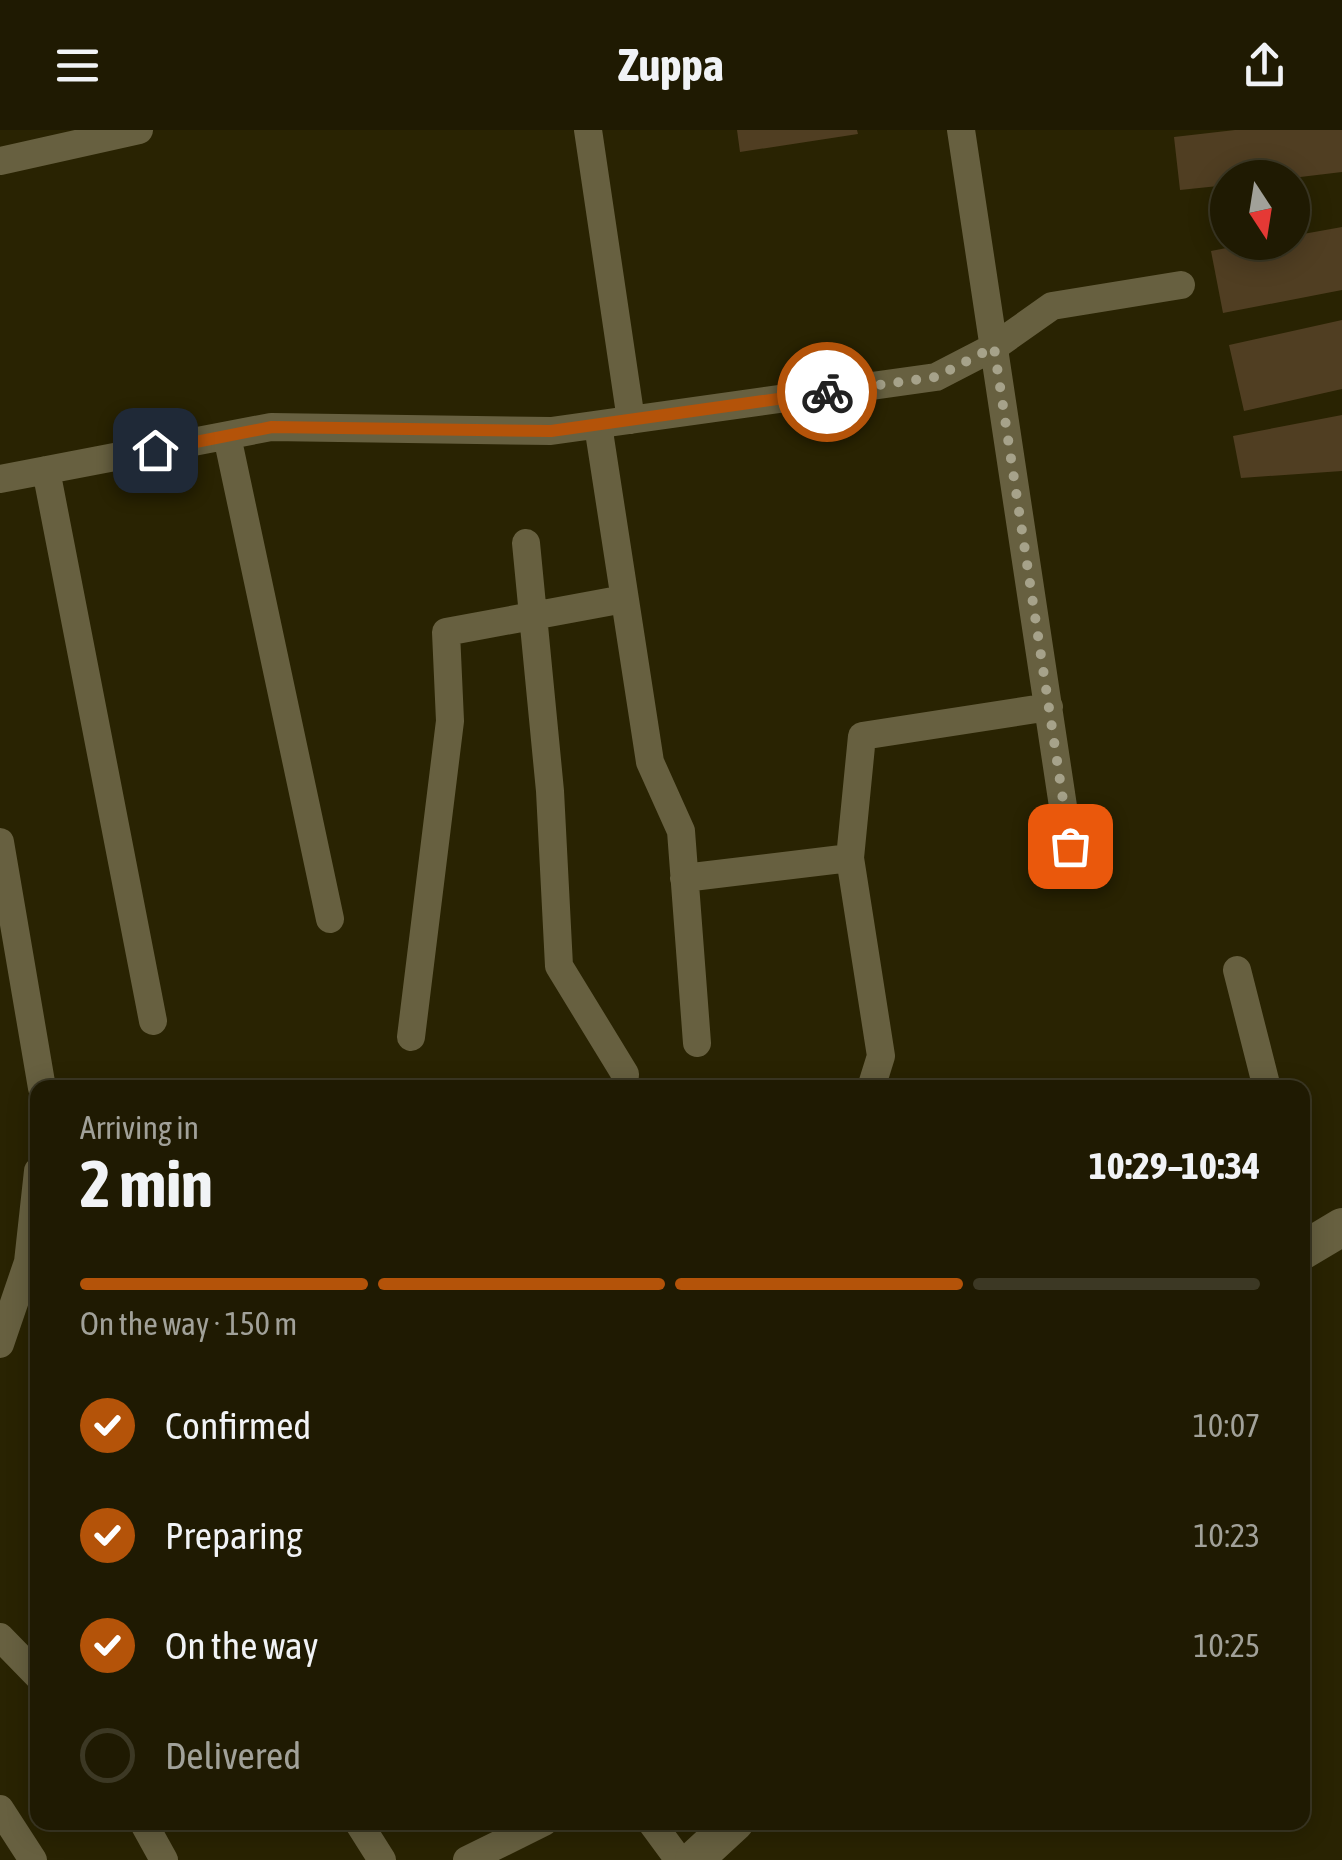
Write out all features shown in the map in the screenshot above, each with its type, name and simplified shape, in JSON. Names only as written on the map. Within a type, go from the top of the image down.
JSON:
[{"type":"main road","points":[[1310,1237],[1342,1227]]},
{"type":"main road","points":[[694,1860],[726,1830]]},
{"type":"street","points":[[0,162],[139,130]]},
{"type":"street","points":[[588,130],[631,420]]},
{"type":"street","points":[[961,130],[1070,846]]},
{"type":"street","points":[[0,479],[272,427],[551,431],[936,377],[994,347],[1052,306],[1180,285]]},
{"type":"street","points":[[598,424],[650,762],[680,831],[697,1043]]},
{"type":"street","points":[[227,436],[330,919]]},
{"type":"street","points":[[46,470],[152,1020]]},
{"type":"street","points":[[526,543],[550,792],[560,966],[625,1074],[625,1080]]},
{"type":"street","points":[[411,1038],[450,721],[446,632],[624,600]]},
{"type":"street","points":[[874,1080],[881,1056],[850,858],[862,736],[1049,707]]},
{"type":"street","points":[[0,842],[41,1080]]},
{"type":"street","points":[[684,878],[850,858]]},
{"type":"street","points":[[1237,970],[1266,1080]]},
{"type":"street","points":[[0,980],[25,997]]},
{"type":"street","points":[[0,1344],[28,1262],[30,1244]]},
{"type":"street","points":[[4,1648],[30,1669]]},
{"type":"street","points":[[0,1808],[33,1860]]},
{"type":"street","points":[[147,1830],[164,1860]]},
{"type":"street","points":[[363,1830],[382,1860]]},
{"type":"street","points":[[657,1830],[679,1860]]},
{"type":"street","points":[[467,1860],[495,1833]]},
{"type":"building","points":[[737,130],[857,130],[858,134],[740,152]]},
{"type":"building","points":[[1235,130],[1342,130],[1342,172],[1310,176],[1310,160],[1210,160],[1210,187],[1180,190],[1174,137]]},
{"type":"building","points":[[1342,227],[1342,290],[1223,313],[1213,260],[1310,260],[1310,233]]},
{"type":"building","points":[[1342,320],[1342,389],[1244,411],[1229,345]]},
{"type":"building","points":[[1342,415],[1342,471],[1241,478],[1233,436]]},
{"type":"way so far","points":[[827,392],[936,377],[994,347],[1070,846]]},
{"type":"route","points":[[155,450],[272,427],[551,431],[827,392]]}]
